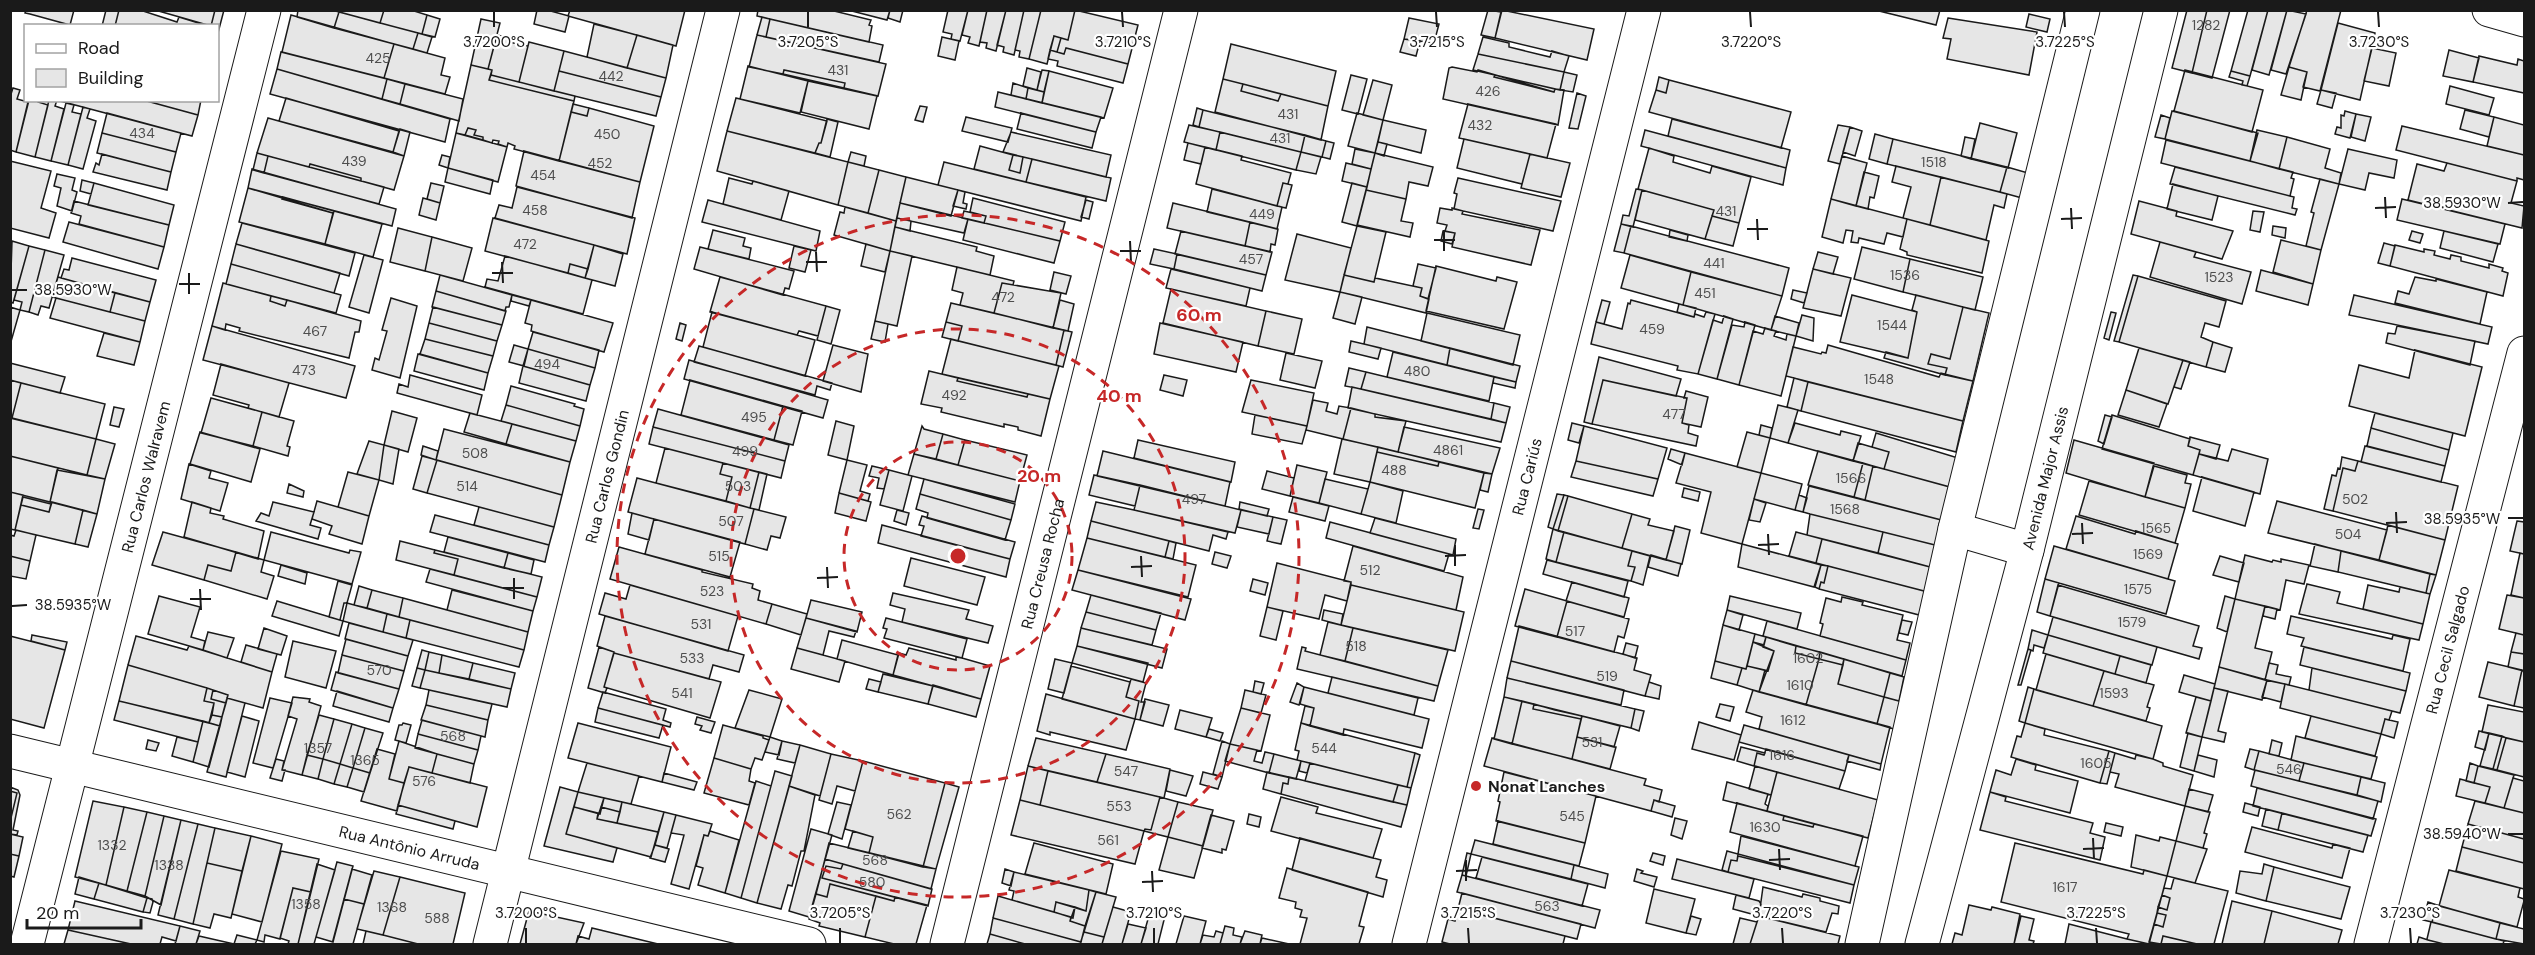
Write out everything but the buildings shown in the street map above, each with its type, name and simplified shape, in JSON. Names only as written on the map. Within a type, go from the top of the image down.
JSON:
[{"type":"street","name":"Rua Carlos Walravem","points":[[27,945],[264,10]]},
{"type":"street","name":"Rua Carlos Gondin","points":[[489,945],[510,870],[723,10]]},
{"type":"street","name":"Rua Creusa Rocha","points":[[947,945],[1181,10]]},
{"type":"street","name":"Rua Cariús","points":[[1409,945],[1644,10]]},
{"type":"street","points":[[1862,945],[1955,529],[2083,10]]},
{"type":"street","name":"Avenida Major Assis","points":[[1922,945],[2027,550],[2161,10]]},
{"type":"street","points":[[2489,10],[2524,20]]},
{"type":"street","name":"Rua Cecil Salgado","points":[[2371,945],[2524,354]]},
{"type":"street","points":[[1955,529],[2027,550]]},
{"type":"street","name":"Rua Antônio Arruda","points":[[10,751],[510,870],[809,945]]},
{"type":"place","name":"Nonat Lanches","points":[[1476,786]]}]
